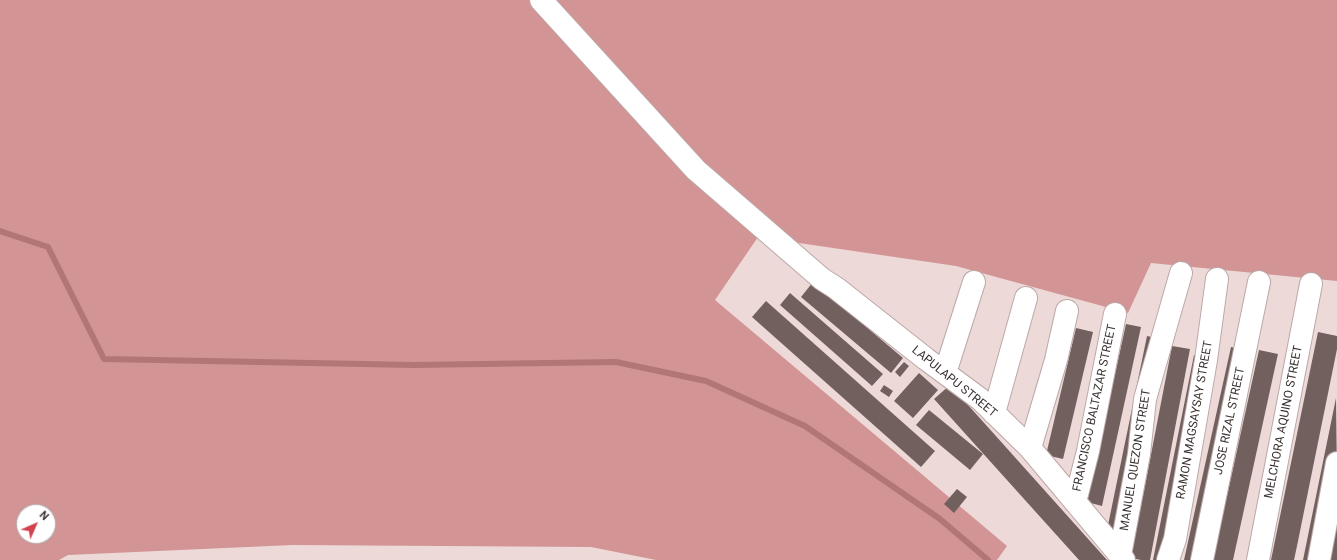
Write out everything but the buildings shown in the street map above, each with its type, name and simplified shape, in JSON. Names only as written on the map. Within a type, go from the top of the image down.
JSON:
[{"type":"street","name":"LAPULAPU STREET","points":[[542,0],[696,170],[822,279],[836,288],[980,400],[994,413],[1030,448],[1122,558]]},
{"type":"street","name":"MANUEL QUEZON STREET","points":[[1122,558],[1139,454],[1144,399],[1181,273]]},
{"type":"street","name":"RAMON MAGSAYSAY STREET","points":[[1168,560],[1176,531],[1206,360],[1217,279]]},
{"type":"street","points":[[945,373],[974,282]]},
{"type":"street","name":"JOSE RIZAL STREET","points":[[1202,560],[1259,282]]},
{"type":"street","name":"MELCHORA AQUINO STREET","points":[[1258,560],[1311,284]]},
{"type":"street","points":[[994,413],[1026,298]]},
{"type":"street","points":[[1030,448],[1056,360],[1067,311]]},
{"type":"street","name":"FRANCISCO BALTAZAR STREET","points":[[1076,502],[1088,451],[1115,314]]},
{"type":"street","points":[[1319,560],[1337,463]]},
{"type":"shaded area","points":[[0,0],[1337,0],[1337,281],[1151,263],[1128,313],[956,266],[758,237],[715,300],[1007,546],[997,560],[656,560],[591,547],[292,545],[68,555],[59,560],[0,560]]},
{"type":"waterway","points":[[0,231],[48,247],[104,359],[414,365],[616,362],[706,381],[805,426],[940,519],[988,560]]}]
